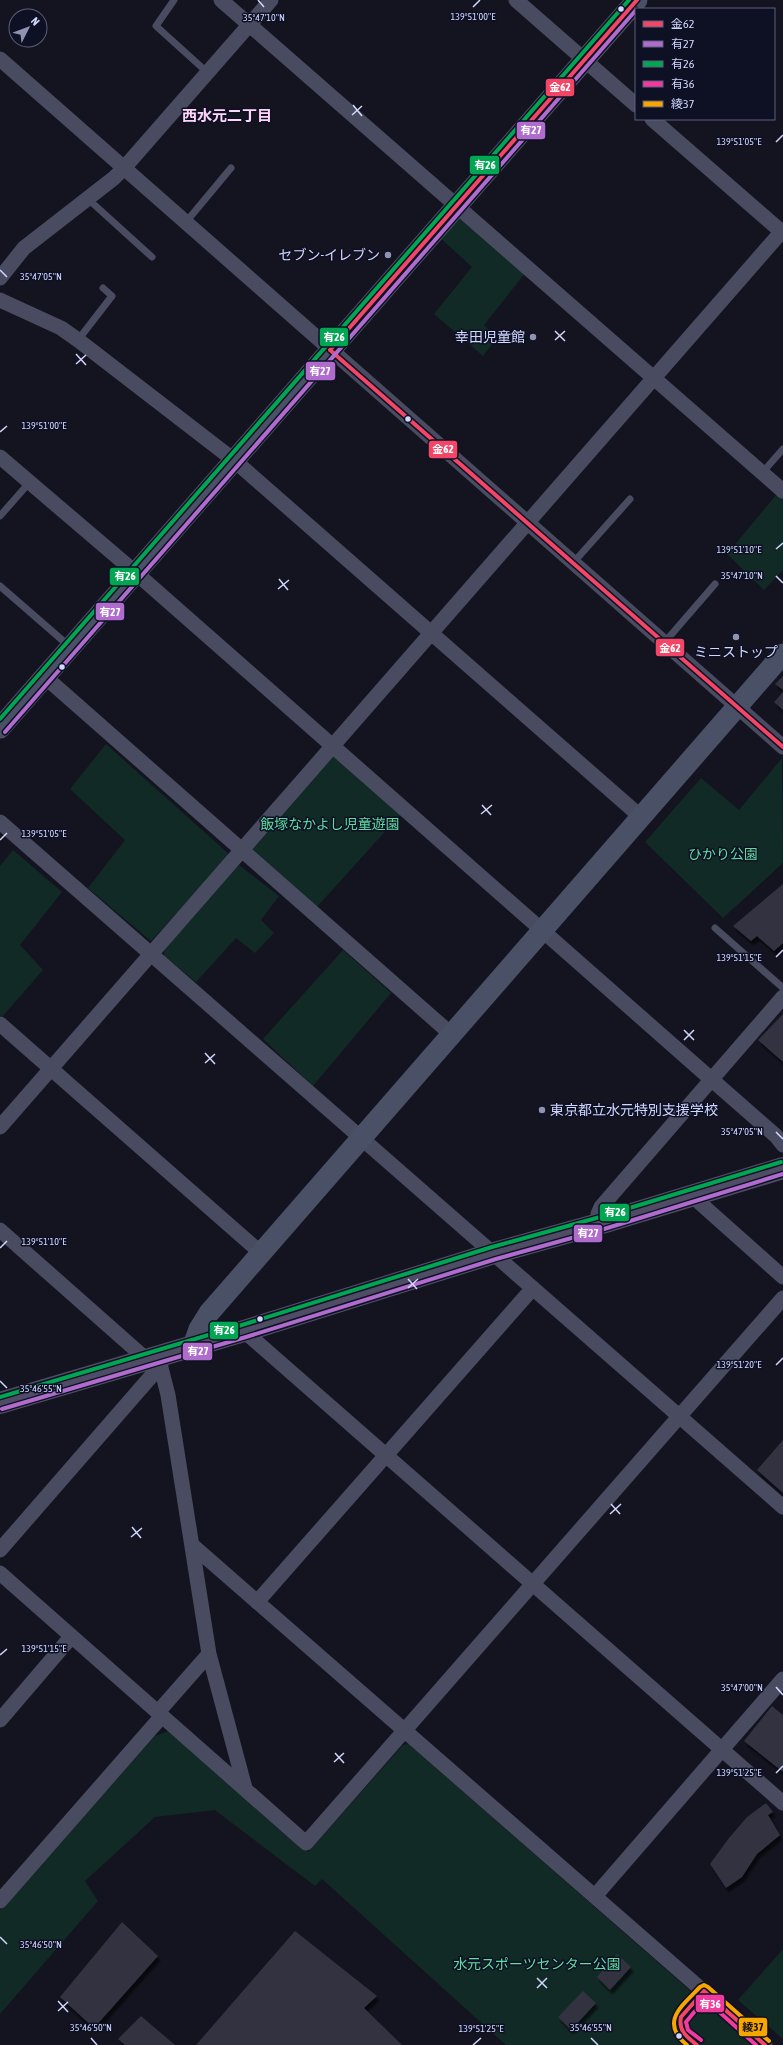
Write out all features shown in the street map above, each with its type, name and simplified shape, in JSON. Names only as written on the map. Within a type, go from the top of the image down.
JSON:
[{"type":"main road","points":[[0,1403],[155,1360],[193,1346],[783,1168]]},
{"type":"street","points":[[221,0],[783,491]]},
{"type":"street","points":[[0,278],[5,259],[24,248],[124,168],[271,0]]},
{"type":"street","points":[[516,0],[635,104]]},
{"type":"street","points":[[0,728],[44,676],[235,461],[456,205],[636,0]]},
{"type":"street","points":[[0,59],[783,747]]},
{"type":"street","points":[[0,1126],[526,522],[783,232],[653,120]]},
{"type":"street","points":[[0,300],[61,328],[235,461],[641,817]]},
{"type":"street","points":[[0,457],[136,573],[542,932],[776,1136],[783,1145]]},
{"type":"street","points":[[193,1346],[203,1320],[260,1253],[542,932],[783,654]]},
{"type":"street","points":[[44,676],[451,1034]]},
{"type":"street","points":[[0,822],[783,1507]]},
{"type":"street","points":[[602,1223],[598,1214],[601,1207],[783,997]]},
{"type":"street","points":[[0,1024],[260,1253]]},
{"type":"street","points":[[691,1196],[783,1277]]},
{"type":"street","points":[[0,1230],[155,1360],[168,1395],[209,1654],[245,1788]]},
{"type":"street","points":[[257,1602],[533,1288]]},
{"type":"street","points":[[0,1573],[306,1843],[783,1298]]},
{"type":"street","points":[[244,1331],[386,1457],[783,1803]]},
{"type":"street","points":[[0,1550],[155,1360]]},
{"type":"street","points":[[192,1545],[704,1991],[759,2043]]},
{"type":"street","points":[[0,1720],[71,1637]]},
{"type":"street","points":[[0,1901],[160,1714],[209,1654]]},
{"type":"street","points":[[595,1896],[783,1679]]},
{"type":"lane","points":[[174,0],[156,26],[208,73]]},
{"type":"lane","points":[[186,222],[231,168]]},
{"type":"lane","points":[[88,198],[152,257]]},
{"type":"lane","points":[[78,340],[112,296],[103,288]]},
{"type":"lane","points":[[762,473],[783,449]]},
{"type":"lane","points":[[0,516],[29,483]]},
{"type":"lane","points":[[573,564],[630,499]]},
{"type":"lane","points":[[664,643],[715,584]]},
{"type":"lane","points":[[0,586],[70,647]]},
{"type":"lane","points":[[715,928],[783,988]]},
{"type":"lane","points":[[697,2045],[682,2033],[679,2028],[679,2022],[681,2017],[704,1991]]},
{"type":"green space","points":[[457,212],[526,272],[484,325],[497,338],[483,356],[434,314],[472,267],[437,235]]},
{"type":"green space","points":[[777,494],[783,499],[783,570],[764,590],[727,554]]},
{"type":"green space","points":[[106,744],[230,855],[151,941],[88,888],[125,840],[70,789]]},
{"type":"green space","name":"飯塚なかよし児童遊園","points":[[330,751],[401,814],[315,909],[248,849]]},
{"type":"green space","name":"ひかり公園","points":[[782,758],[783,863],[723,918],[645,842],[701,778],[739,810]]},
{"type":"green space","points":[[13,850],[62,892],[20,945],[43,970],[2,1017],[0,1015],[0,866]]},
{"type":"green space","points":[[239,865],[279,896],[261,920],[274,933],[255,953],[236,938],[196,982],[164,956],[165,945]]},
{"type":"green space","points":[[343,950],[391,993],[313,1086],[263,1039]]},
{"type":"green space","name":"水元スポーツセンター公園","points":[[169,1731],[308,1852],[403,1745],[409,1744],[752,2045],[506,2045],[322,1879],[315,1886],[215,1810],[155,1817],[85,1881],[98,1901],[0,2014],[0,1910],[155,1736]]},
{"type":"green space","points":[[783,1949],[783,2039],[738,2000]]},
{"type":"building","points":[[783,676],[783,690],[775,684]]},
{"type":"building","points":[[783,692],[783,710],[774,702]]},
{"type":"building","points":[[783,884],[783,943],[774,951],[757,936],[751,941],[733,926]]},
{"type":"building","points":[[783,1014],[783,1062],[758,1040]]},
{"type":"building","points":[[783,1440],[783,1493],[757,1470]]},
{"type":"building","points":[[772,1706],[783,1715],[783,1772],[744,1741]]},
{"type":"building","points":[[766,1803],[773,1812],[768,1815],[780,1835],[757,1854],[742,1877],[726,1888],[710,1864],[747,1817]]},
{"type":"building","points":[[122,1922],[158,1956],[94,2028],[60,1997]]},
{"type":"building","points":[[295,1931],[377,1996],[364,2008],[402,2045],[196,2045]]},
{"type":"building","points":[[617,1954],[631,1967],[610,1990],[597,1977]]},
{"type":"building","points":[[583,1991],[596,2003],[571,2030],[558,2017]]},
{"type":"building","points":[[141,2016],[175,2045],[125,2045],[118,2039]]},
{"type":"transit line","name":"有26","points":[[0,719],[629,0]]},
{"type":"transit line","name":"金62","points":[[330,350],[637,0]]},
{"type":"transit line","name":"有27","points":[[5,732],[635,11]]},
{"type":"transit line","name":"金62","points":[[330,350],[783,747]]},
{"type":"transit line","name":"有26","points":[[0,1397],[242,1325],[492,1247],[600,1217],[781,1162]]},
{"type":"transit line","name":"有27","points":[[2,1409],[246,1337],[496,1259],[604,1229],[783,1174]]},
{"type":"transit line","name":"綾37","points":[[687,2045],[679,2037],[675,2029],[674,2022],[676,2014],[686,2001],[704,1985],[769,2041]]},
{"type":"transit line","name":"金62","points":[[704,1991],[765,2045]]},
{"type":"transit line","name":"金62","points":[[697,2045],[684,2033],[680,2022],[681,2017],[704,1991]]},
{"type":"transit line","name":"有36","points":[[701,2040],[688,2030],[686,2022],[705,1999],[756,2045]]},
{"type":"place","name":"セブン-イレブン","points":[[388,255]]},
{"type":"place","name":"幸田児童館","points":[[533,337]]},
{"type":"place","name":"ミニストップ","points":[[736,637]]},
{"type":"place","name":"東京都立水元特別支援学校","points":[[542,1110]]},
{"type":"district","name":"西水元二丁目","points":[[227,115]]}]
